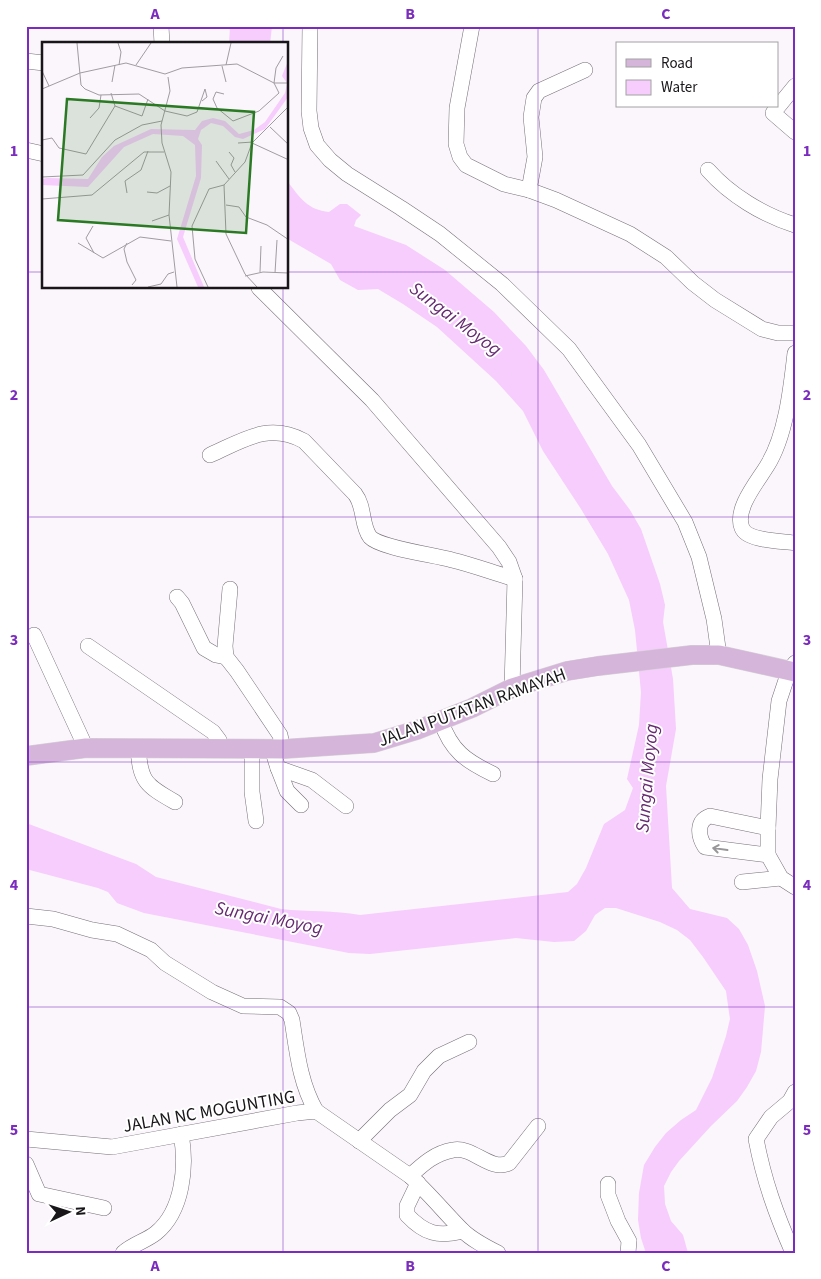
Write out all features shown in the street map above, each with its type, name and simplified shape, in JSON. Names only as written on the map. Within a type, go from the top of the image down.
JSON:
[{"type":"main road","name":"JALAN PUTATAN RAMAYAH","points":[[26,756],[86,748],[278,749],[374,743],[441,721],[512,688],[567,671],[692,655],[719,655],[793,669]]},
{"type":"street","points":[[160,26],[162,42]]},
{"type":"street","points":[[310,26],[309,111],[311,128],[317,145],[330,160],[347,174],[440,234],[502,284],[569,349],[639,445],[685,522],[699,557],[714,619],[719,655]]},
{"type":"street","points":[[472,26],[457,108],[457,151],[466,165],[504,184],[529,190],[556,200],[630,234],[666,257],[693,283],[715,300],[762,329],[778,333],[795,333]]},
{"type":"street","points":[[26,61],[42,63]]},
{"type":"street","points":[[529,190],[535,157],[531,118],[534,98],[544,89],[585,70]]},
{"type":"street","points":[[778,107],[795,86]]},
{"type":"street","points":[[777,108],[773,113],[795,132]]},
{"type":"street","points":[[26,150],[42,154]]},
{"type":"street","points":[[708,170],[717,181],[746,202],[780,220],[795,225]]},
{"type":"street","points":[[260,289],[390,419],[499,547],[509,562],[515,579],[512,688]]},
{"type":"street","points":[[795,353],[784,424],[778,447],[749,493],[741,518],[742,528],[746,534],[754,538],[795,543]]},
{"type":"street","points":[[210,455],[258,434],[273,432],[295,437],[304,442],[361,501],[366,527],[370,536],[376,541],[452,560],[515,579]]},
{"type":"street","points":[[226,658],[225,646],[230,589]]},
{"type":"street","points":[[176,597],[182,604],[204,648],[226,658],[237,671],[280,735],[278,768],[287,791],[301,805]]},
{"type":"street","points":[[34,635],[86,748]]},
{"type":"street","points":[[88,646],[213,732],[219,740],[221,748]]},
{"type":"street","points":[[793,669],[779,701],[774,733],[768,855],[781,878],[795,887]]},
{"type":"street","points":[[441,721],[446,735],[456,750],[472,764],[493,774]]},
{"type":"street","points":[[138,747],[142,777],[154,790],[175,802]]},
{"type":"street","points":[[252,749],[252,792],[256,821]]},
{"type":"street","points":[[278,768],[312,780],[346,806]]},
{"type":"street","points":[[768,828],[710,816],[703,818],[701,822],[700,838],[706,847],[768,855]]},
{"type":"street","points":[[742,882],[781,878]]},
{"type":"street","points":[[26,916],[53,919],[92,930],[116,934],[151,950],[165,963],[212,992],[243,1006],[280,1007],[289,1013],[292,1020],[300,1072],[308,1096],[316,1111]]},
{"type":"street","points":[[359,1141],[390,1110],[410,1095],[424,1071],[439,1056],[469,1042]]},
{"type":"street","points":[[793,1253],[762,1172],[756,1139],[771,1116],[790,1100],[795,1092]]},
{"type":"street","name":"JALAN NC MOGUNTING","points":[[26,1139],[112,1147],[316,1111],[414,1180],[463,1231],[498,1253]]},
{"type":"street","points":[[463,1231],[447,1235],[433,1234],[407,1215],[407,1206],[414,1180],[428,1160],[454,1149],[478,1155],[496,1165],[502,1166],[509,1163],[538,1126]]},
{"type":"street","points":[[123,1253],[130,1246],[154,1235],[169,1219],[180,1189],[185,1164],[181,1134]]},
{"type":"street","points":[[26,1164],[40,1194],[104,1208]]},
{"type":"street","points":[[608,1184],[608,1195],[618,1221],[629,1241],[628,1253]]},
{"type":"water","points":[[230,26],[272,26],[270,42],[229,42]]},
{"type":"water","name":"Sungai Moyog","points":[[289,183],[305,202],[315,209],[329,212],[340,204],[347,204],[361,215],[356,220],[354,226],[406,245],[445,270],[494,312],[526,346],[544,370],[612,486],[630,510],[641,529],[660,584],[665,605],[663,622],[673,679],[676,729],[666,786],[672,888],[690,909],[727,918],[739,929],[748,945],[757,971],[765,1006],[761,1052],[756,1071],[737,1101],[679,1161],[664,1186],[665,1204],[671,1221],[683,1235],[688,1253],[646,1253],[638,1220],[639,1193],[644,1165],[666,1133],[696,1110],[712,1078],[730,1019],[726,991],[690,940],[677,930],[660,922],[616,908],[605,908],[595,915],[586,931],[574,941],[554,942],[516,938],[370,954],[349,953],[144,913],[117,903],[108,892],[98,888],[26,869],[26,823],[136,864],[156,877],[281,909],[360,915],[568,892],[577,884],[586,868],[604,824],[625,810],[633,788],[627,779],[639,725],[641,692],[635,630],[629,600],[608,554],[543,451],[523,411],[496,381],[437,327],[378,289],[358,290],[340,280],[331,264],[289,240]]}]
